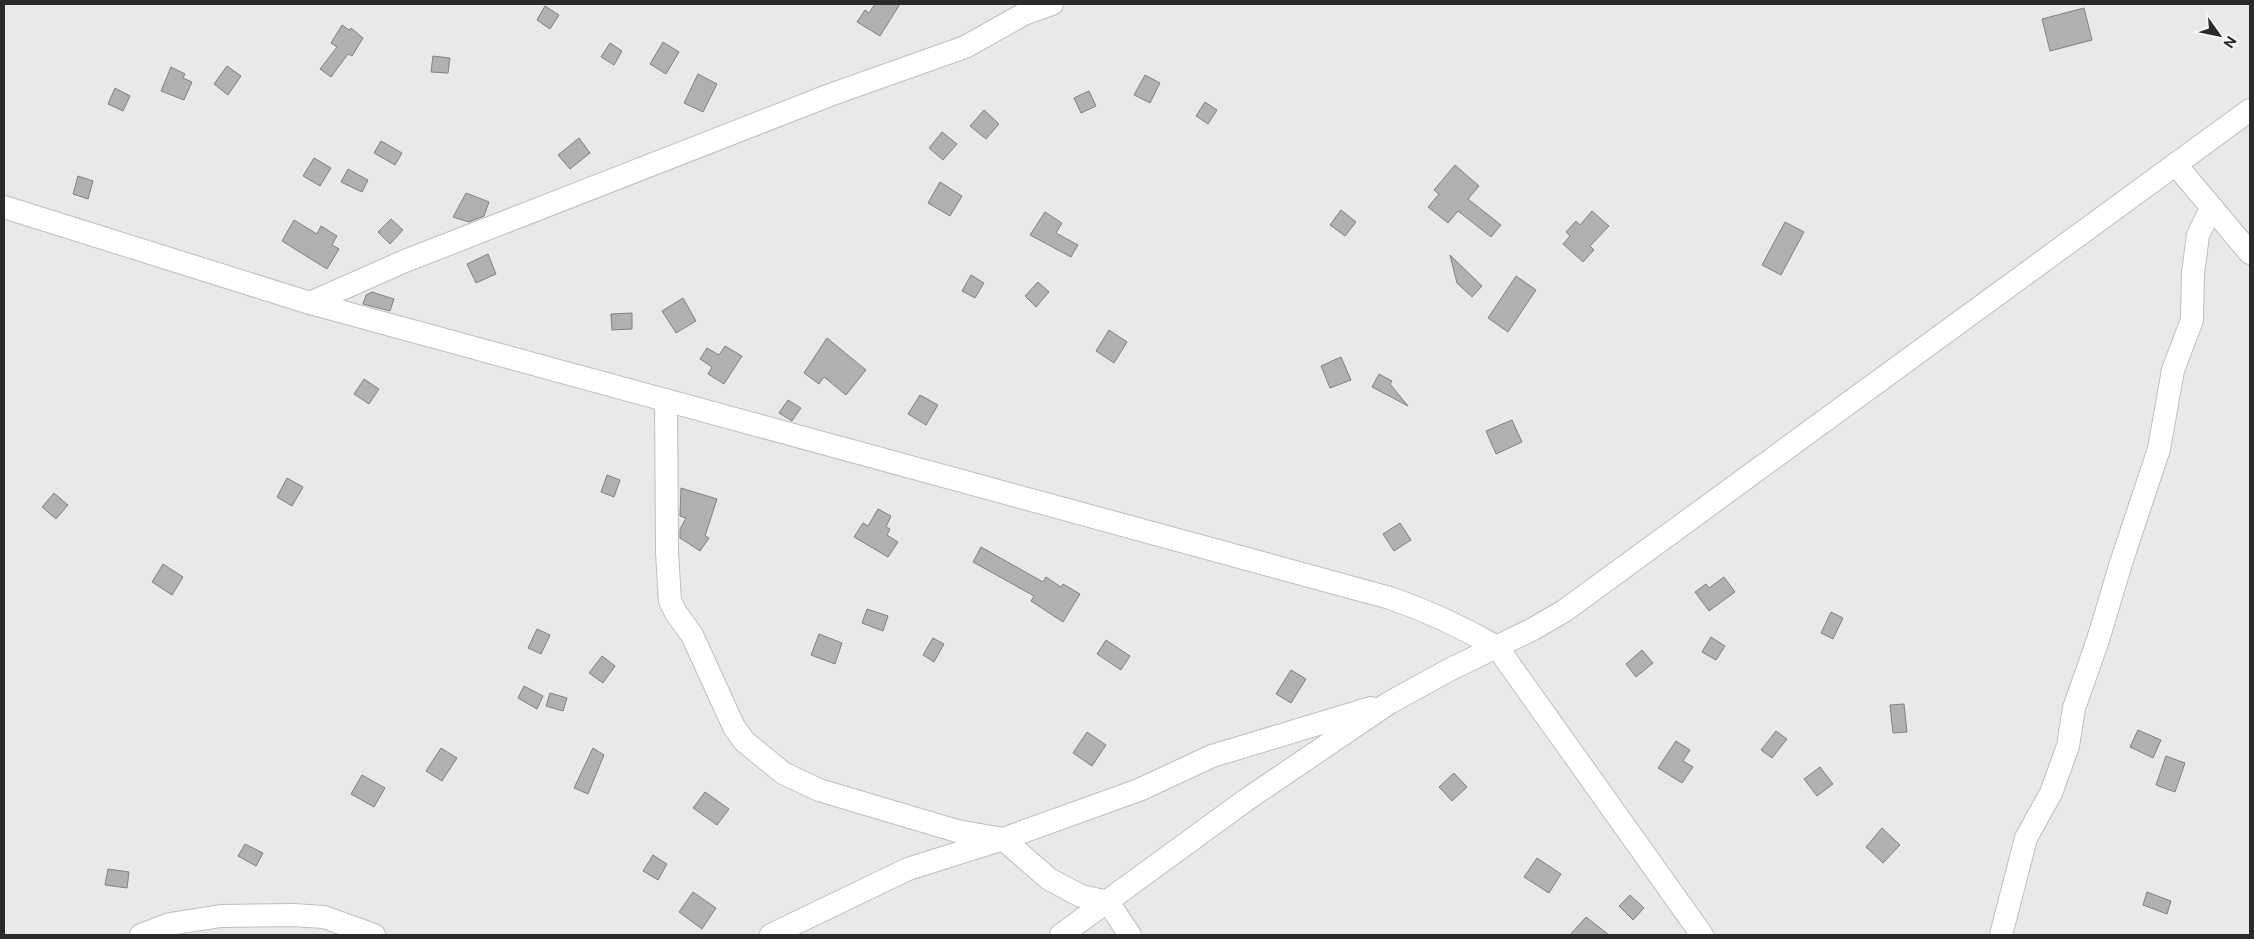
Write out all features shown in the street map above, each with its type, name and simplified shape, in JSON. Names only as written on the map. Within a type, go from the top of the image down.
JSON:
[{"type":"street","points":[[310,303],[405,261],[830,95],[965,47],[1024,14],[1052,4]]},
{"type":"street","points":[[1061,935],[1246,800],[1389,703],[1564,610],[2250,110]]},
{"type":"street","points":[[2176,165],[2211,209],[2250,253]]},
{"type":"street","points":[[4,208],[310,303],[1390,598],[1458,625],[1497,647],[1702,935]]},
{"type":"street","points":[[2001,935],[2026,838],[2051,793],[2068,746],[2074,708],[2098,640],[2120,563],[2159,449],[2173,370],[2192,320],[2193,273],[2198,235],[2211,209]]},
{"type":"street","points":[[666,400],[667,552],[670,601],[692,635],[734,727],[744,741],[783,773],[819,790],[957,831],[1003,839],[1048,879],[1081,896],[1108,902],[1130,935]]},
{"type":"street","points":[[771,935],[908,869],[1003,839],[1139,790],[1212,756],[1389,703]]},
{"type":"street","points":[[141,935],[170,924],[221,916],[293,915],[324,917],[374,935]]},
{"type":"building","points":[[875,4],[900,4],[880,36],[857,22],[865,10],[869,13]]},
{"type":"building","points":[[545,6],[559,15],[550,29],[537,20]]},
{"type":"building","points":[[2084,8],[2092,40],[2050,51],[2042,19]]},
{"type":"building","points":[[342,25],[349,30],[351,28],[363,38],[352,56],[348,54],[331,77],[320,69],[337,47],[331,43]]},
{"type":"building","points":[[663,42],[679,52],[666,74],[650,64]]},
{"type":"building","points":[[610,43],[622,51],[614,65],[601,57]]},
{"type":"building","points":[[433,56],[450,58],[448,73],[431,72]]},
{"type":"building","points":[[227,66],[241,76],[228,95],[214,84]]},
{"type":"building","points":[[171,67],[185,74],[183,78],[192,82],[184,100],[161,91]]},
{"type":"building","points":[[698,74],[717,84],[703,112],[684,103]]},
{"type":"building","points":[[1145,75],[1160,83],[1150,103],[1134,95]]},
{"type":"building","points":[[115,88],[130,96],[123,111],[108,104]]},
{"type":"building","points":[[1089,91],[1096,106],[1081,113],[1074,98]]},
{"type":"building","points":[[1205,102],[1217,110],[1208,124],[1196,116]]},
{"type":"building","points":[[984,110],[999,124],[986,139],[970,126]]},
{"type":"building","points":[[942,132],[957,144],[943,160],[929,148]]},
{"type":"building","points":[[579,138],[590,153],[570,169],[558,155]]},
{"type":"building","points":[[381,141],[402,153],[395,165],[374,153]]},
{"type":"building","points":[[314,158],[331,168],[320,186],[303,176]]},
{"type":"building","points":[[1455,165],[1479,186],[1468,199],[1501,225],[1491,237],[1458,211],[1448,223],[1428,207],[1439,194],[1434,190]]},
{"type":"building","points":[[348,169],[368,180],[362,192],[341,182]]},
{"type":"building","points":[[78,176],[93,181],[88,199],[73,194]]},
{"type":"building","points":[[940,182],[962,196],[950,216],[928,203]]},
{"type":"building","points":[[466,193],[489,202],[484,216],[469,222],[453,217]]},
{"type":"building","points":[[1341,210],[1356,222],[1345,236],[1330,225]]},
{"type":"building","points":[[1592,211],[1609,226],[1590,246],[1594,250],[1583,262],[1563,244],[1570,236],[1566,232],[1576,221],[1580,225]]},
{"type":"building","points":[[1045,212],[1062,223],[1056,233],[1078,245],[1071,257],[1030,235]]},
{"type":"building","points":[[391,219],[403,230],[390,244],[378,232]]},
{"type":"building","points":[[294,220],[317,234],[321,226],[337,236],[332,245],[339,249],[327,269],[282,241]]},
{"type":"building","points":[[1785,222],[1804,232],[1781,275],[1762,265]]},
{"type":"building","points":[[488,254],[496,274],[476,283],[467,264]]},
{"type":"building","points":[[1450,255],[1482,286],[1472,297],[1457,283]]},
{"type":"building","points":[[971,275],[984,283],[975,298],[962,291]]},
{"type":"building","points":[[1516,276],[1536,290],[1508,332],[1488,318]]},
{"type":"building","points":[[1038,282],[1049,292],[1036,307],[1025,296]]},
{"type":"building","points":[[372,292],[394,299],[390,311],[363,304],[366,295]]},
{"type":"building","points":[[683,298],[696,321],[676,333],[662,311]]},
{"type":"building","points":[[632,313],[632,329],[612,330],[611,314]]},
{"type":"building","points":[[1109,330],[1127,342],[1114,363],[1096,351]]},
{"type":"building","points":[[827,338],[866,370],[846,395],[824,377],[819,384],[804,373]]},
{"type":"building","points":[[725,346],[742,356],[724,384],[708,374],[712,367],[700,359],[707,348],[719,355]]},
{"type":"building","points":[[1341,357],[1351,380],[1330,388],[1321,366]]},
{"type":"building","points":[[1379,374],[1392,381],[1390,384],[1408,406],[1372,387]]},
{"type":"building","points":[[364,379],[379,389],[369,404],[354,394]]},
{"type":"building","points":[[920,395],[938,405],[926,425],[908,414]]},
{"type":"building","points":[[788,400],[801,408],[792,421],[779,413]]},
{"type":"building","points":[[1512,420],[1522,442],[1496,454],[1486,431]]},
{"type":"building","points":[[607,475],[620,480],[614,497],[601,492]]},
{"type":"building","points":[[287,478],[303,487],[292,506],[277,497]]},
{"type":"building","points":[[681,488],[717,499],[705,536],[709,538],[700,551],[680,538],[680,529],[686,518],[680,516]]},
{"type":"building","points":[[54,493],[68,505],[56,519],[42,507]]},
{"type":"building","points":[[878,509],[891,516],[886,527],[890,529],[887,535],[898,542],[888,557],[854,537],[863,523],[868,526]]},
{"type":"building","points":[[1400,523],[1411,540],[1394,551],[1383,534]]},
{"type":"building","points":[[981,547],[1043,582],[1046,577],[1061,587],[1063,584],[1080,594],[1063,622],[1031,601],[1034,596],[973,562]]},
{"type":"building","points":[[163,564],[183,577],[172,595],[152,582]]},
{"type":"building","points":[[1724,577],[1735,592],[1709,611],[1695,592],[1706,584],[1709,588]]},
{"type":"building","points":[[867,609],[888,616],[883,631],[862,623]]},
{"type":"building","points":[[1831,612],[1843,618],[1833,639],[1821,633]]},
{"type":"building","points":[[537,629],[550,635],[541,654],[528,648]]},
{"type":"building","points":[[819,634],[842,643],[835,664],[811,655]]},
{"type":"building","points":[[1711,637],[1725,646],[1716,660],[1702,652]]},
{"type":"building","points":[[933,638],[944,644],[934,662],[923,655]]},
{"type":"building","points":[[1106,640],[1130,656],[1121,670],[1097,654]]},
{"type":"building","points":[[1642,650],[1653,663],[1636,677],[1626,664]]},
{"type":"building","points":[[602,656],[615,666],[603,683],[589,673]]},
{"type":"building","points":[[1291,670],[1306,679],[1291,703],[1276,694]]},
{"type":"building","points":[[524,686],[543,696],[537,709],[518,698]]},
{"type":"building","points":[[550,693],[567,698],[563,711],[546,706]]},
{"type":"building","points":[[1904,704],[1907,732],[1893,733],[1890,705]]},
{"type":"building","points":[[2138,730],[2161,740],[2153,758],[2130,747]]},
{"type":"building","points":[[1776,731],[1787,739],[1772,758],[1761,750]]},
{"type":"building","points":[[1087,732],[1106,745],[1092,766],[1073,753]]},
{"type":"building","points":[[1676,741],[1690,750],[1683,761],[1693,767],[1682,783],[1658,768]]},
{"type":"building","points":[[441,748],[457,758],[442,781],[426,771]]},
{"type":"building","points":[[593,748],[604,755],[588,794],[574,788]]},
{"type":"building","points":[[2166,756],[2185,763],[2175,792],[2156,785]]},
{"type":"building","points":[[1820,767],[1833,784],[1817,796],[1804,779]]},
{"type":"building","points":[[1454,773],[1467,787],[1452,801],[1439,787]]},
{"type":"building","points":[[362,775],[385,788],[374,807],[351,794]]},
{"type":"building","points":[[705,792],[729,809],[717,825],[693,808]]},
{"type":"building","points":[[1882,828],[1900,845],[1883,863],[1866,847]]},
{"type":"building","points":[[245,844],[263,853],[256,866],[238,856]]},
{"type":"building","points":[[653,855],[667,864],[658,880],[643,871]]},
{"type":"building","points":[[1537,858],[1561,874],[1549,893],[1524,877]]},
{"type":"building","points":[[108,869],[129,872],[127,888],[105,885]]},
{"type":"building","points":[[693,892],[716,908],[702,929],[679,912]]},
{"type":"building","points":[[2147,892],[2171,901],[2167,914],[2143,905]]},
{"type":"building","points":[[1630,895],[1644,908],[1633,920],[1619,906]]},
{"type":"building","points":[[1586,917],[1609,935],[1570,935]]}]
